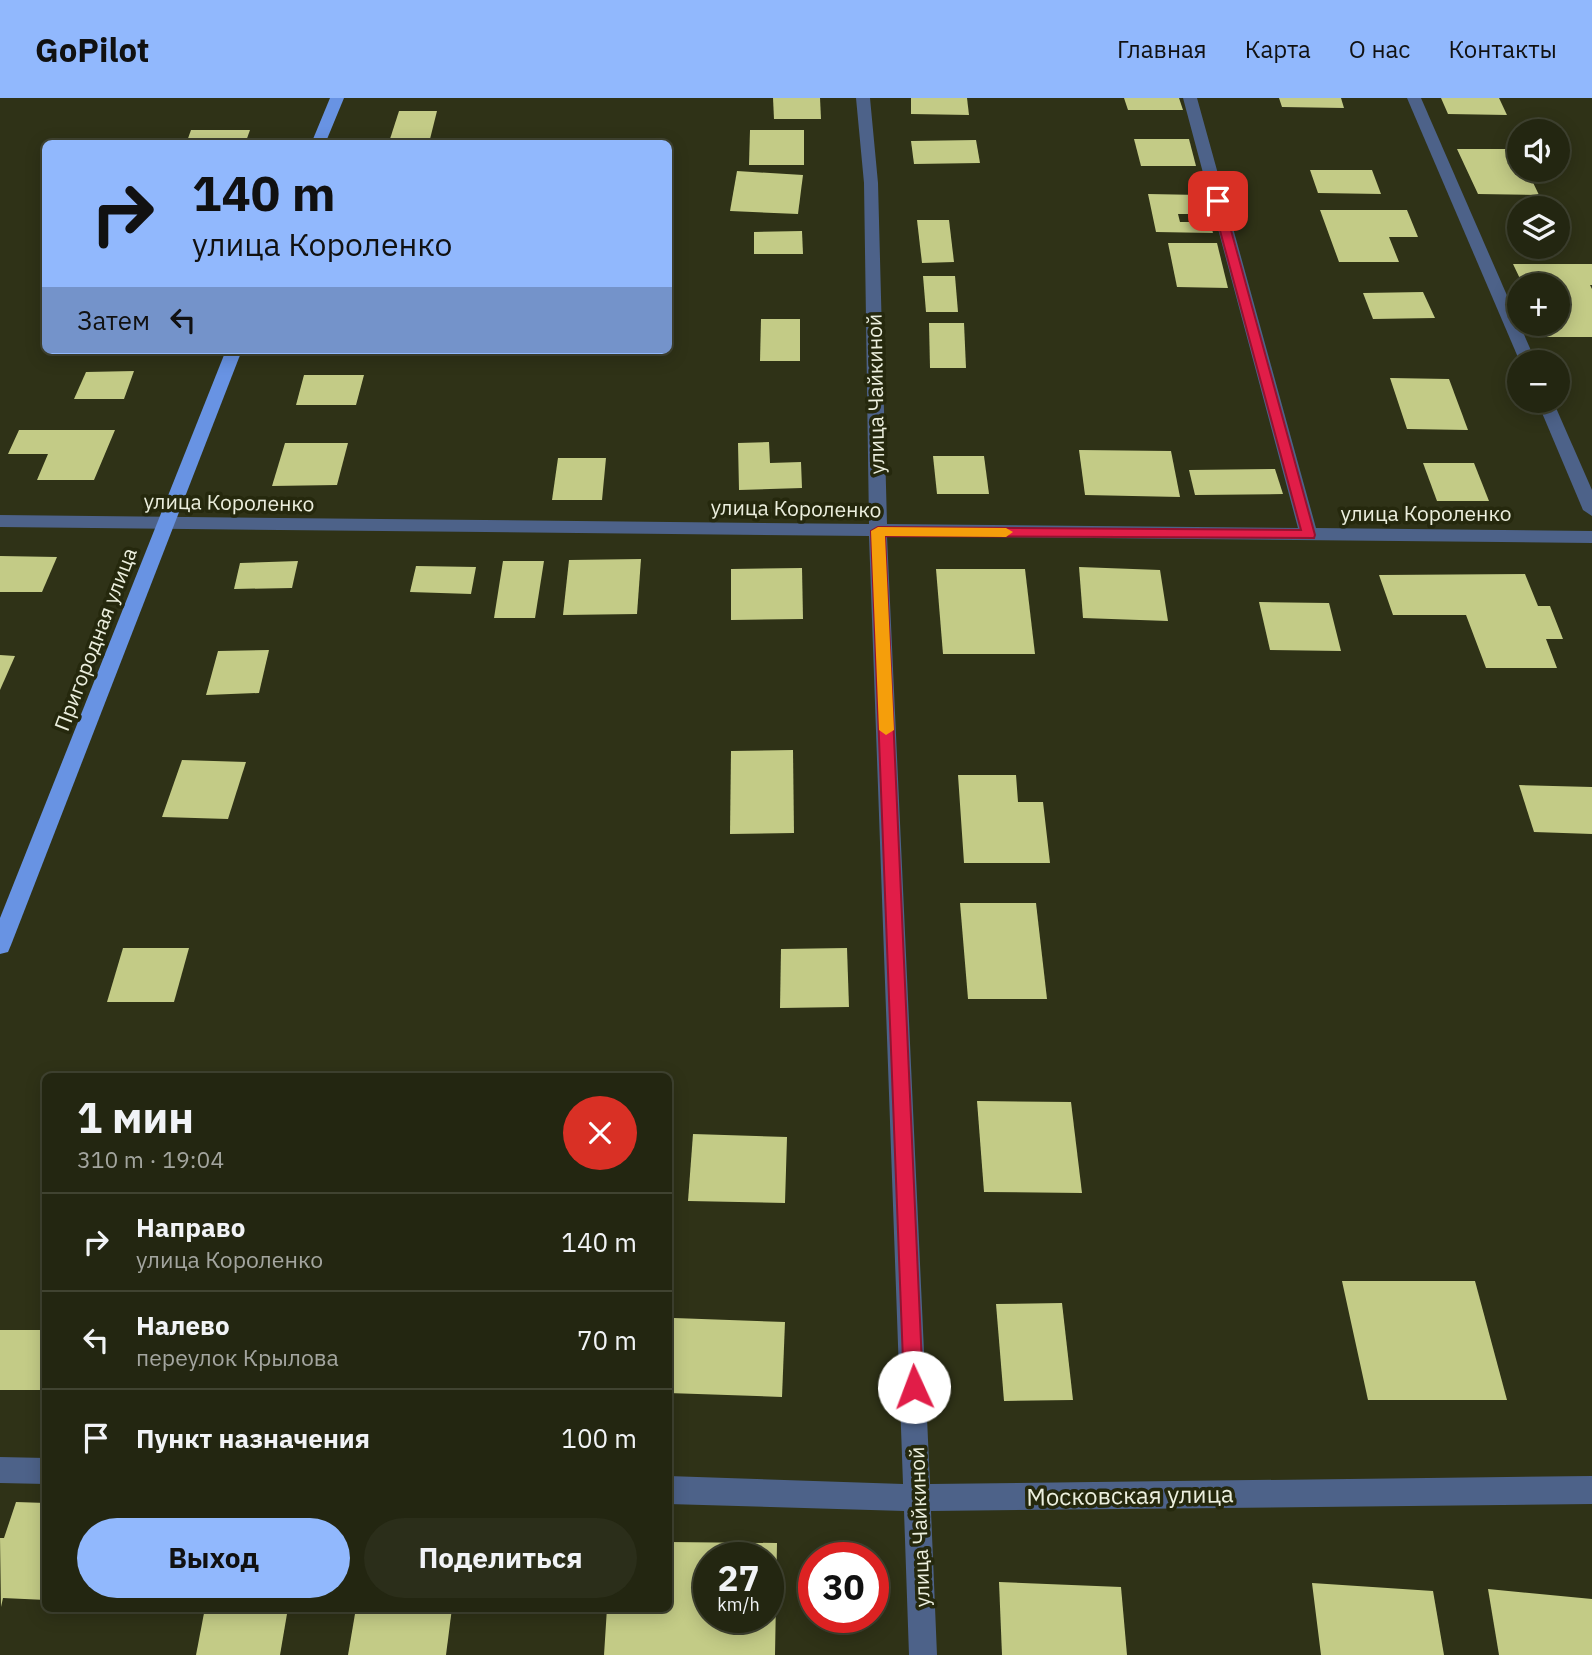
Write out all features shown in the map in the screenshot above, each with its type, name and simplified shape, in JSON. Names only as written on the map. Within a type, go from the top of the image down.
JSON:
[{"type":"main road","points":[[320,140],[337,98]]},
{"type":"main road","name":"Пригородная улица","points":[[0,945],[232,354]]},
{"type":"street","name":"улица Чайкиной","points":[[863,98],[871,183],[878,531],[923,1655]]},
{"type":"street","points":[[1190,98],[1309,535]]},
{"type":"street","points":[[1414,98],[1523,350]]},
{"type":"street","points":[[1550,413],[1592,510]]},
{"type":"street","name":"улица Короленко","points":[[0,521],[1592,537]]},
{"type":"street","points":[[0,1470],[42,1471]]},
{"type":"street","name":"Московская улица","points":[[672,1490],[918,1498],[1592,1490]]},
{"type":"building","points":[[773,98],[820,98],[821,119],[774,119]]},
{"type":"building","points":[[911,98],[967,98],[969,115],[911,114]]},
{"type":"building","points":[[1124,98],[1179,98],[1183,110],[1128,110]]},
{"type":"building","points":[[1279,98],[1341,98],[1344,108],[1282,107]]},
{"type":"building","points":[[1441,98],[1499,98],[1507,115],[1448,114]]},
{"type":"building","points":[[399,111],[437,111],[430,139],[390,139]]},
{"type":"building","points":[[191,130],[250,130],[246,140],[187,140]]},
{"type":"building","points":[[750,130],[804,130],[804,165],[749,165]]},
{"type":"building","points":[[1134,139],[1189,139],[1196,166],[1141,166]]},
{"type":"building","points":[[976,140],[980,163],[914,164],[911,141]]},
{"type":"building","points":[[1457,149],[1507,149],[1507,182],[1533,182],[1539,195],[1478,194]]},
{"type":"building","points":[[1310,170],[1372,170],[1381,194],[1318,193]]},
{"type":"building","points":[[737,171],[803,175],[798,214],[730,211]]},
{"type":"building","points":[[1148,194],[1201,195],[1206,214],[1178,214],[1180,222],[1210,222],[1213,233],[1156,232]]},
{"type":"building","points":[[1320,210],[1407,210],[1418,237],[1389,237],[1399,262],[1339,262]]},
{"type":"building","points":[[917,220],[949,220],[954,262],[922,263]]},
{"type":"building","points":[[802,231],[803,254],[754,254],[754,232]]},
{"type":"building","points":[[1168,243],[1217,243],[1228,288],[1177,287]]},
{"type":"building","points":[[1513,264],[1592,264],[1592,337],[1547,336],[1570,336],[1570,273],[1517,273]]},
{"type":"building","points":[[923,276],[955,276],[958,312],[926,312]]},
{"type":"building","points":[[1423,292],[1435,318],[1373,319],[1363,293]]},
{"type":"building","points":[[761,319],[800,319],[800,361],[760,361]]},
{"type":"building","points":[[929,323],[964,323],[966,368],[930,368]]},
{"type":"building","points":[[134,371],[124,399],[74,399],[86,372]]},
{"type":"building","points":[[304,375],[364,375],[356,405],[296,405]]},
{"type":"building","points":[[1390,378],[1449,379],[1468,430],[1407,429]]},
{"type":"building","points":[[19,430],[115,430],[94,480],[37,480],[48,454],[8,454]]},
{"type":"building","points":[[769,442],[770,463],[801,462],[802,488],[739,490],[738,443]]},
{"type":"building","points":[[285,443],[348,443],[337,485],[272,486]]},
{"type":"building","points":[[1079,450],[1171,451],[1180,497],[1085,495]]},
{"type":"building","points":[[933,456],[984,456],[989,494],[937,494]]},
{"type":"building","points":[[558,458],[606,458],[602,500],[552,500]]},
{"type":"building","points":[[1423,463],[1474,463],[1489,501],[1437,501]]},
{"type":"building","points":[[1275,469],[1283,494],[1195,495],[1189,470]]},
{"type":"building","points":[[0,556],[57,557],[42,592],[0,592]]},
{"type":"building","points":[[641,559],[637,614],[563,615],[569,560]]},
{"type":"building","points":[[298,561],[292,588],[234,589],[240,563]]},
{"type":"building","points":[[503,561],[544,561],[535,618],[494,618]]},
{"type":"building","points":[[416,566],[476,567],[471,594],[410,592]]},
{"type":"building","points":[[1079,567],[1160,570],[1168,621],[1083,618]]},
{"type":"building","points":[[802,568],[803,619],[731,620],[731,569]]},
{"type":"building","points":[[936,569],[1025,569],[1035,654],[943,654]]},
{"type":"building","points":[[1525,574],[1538,606],[1550,606],[1563,639],[1546,639],[1557,668],[1486,668],[1466,615],[1393,615],[1379,575]]},
{"type":"building","points":[[1259,602],[1329,603],[1341,651],[1270,650]]},
{"type":"building","points":[[269,650],[259,693],[206,695],[218,651]]},
{"type":"building","points":[[0,655],[15,656],[0,690]]},
{"type":"building","points":[[793,750],[794,833],[730,834],[731,751]]},
{"type":"building","points":[[182,760],[246,762],[228,819],[162,817]]},
{"type":"building","points":[[958,775],[1016,775],[1018,802],[1043,802],[1050,863],[964,863]]},
{"type":"building","points":[[1519,785],[1592,787],[1592,834],[1534,832]]},
{"type":"building","points":[[960,903],[1036,903],[1047,999],[968,999]]},
{"type":"building","points":[[123,948],[189,948],[174,1002],[107,1002]]},
{"type":"building","points":[[847,948],[849,1007],[780,1008],[781,949]]},
{"type":"building","points":[[977,1101],[1071,1102],[1082,1193],[984,1192]]},
{"type":"building","points":[[693,1134],[787,1137],[785,1203],[688,1201]]},
{"type":"building","points":[[1342,1281],[1475,1281],[1507,1400],[1368,1400]]},
{"type":"building","points":[[1062,1303],[1073,1400],[1004,1401],[996,1304]]},
{"type":"building","points":[[674,1318],[785,1322],[782,1397],[672,1393]]},
{"type":"building","points":[[0,1330],[42,1330],[42,1390],[0,1390]]},
{"type":"building","points":[[16,1502],[42,1503],[42,1600],[3,1598],[1,1607],[0,1538],[4,1538]]},
{"type":"building","points":[[672,1542],[693,1542],[693,1633],[775,1633],[775,1655],[604,1655],[607,1612],[672,1612]]},
{"type":"building","points":[[999,1582],[1121,1587],[1127,1655],[1002,1655]]},
{"type":"building","points":[[1312,1583],[1433,1591],[1444,1655],[1321,1655]]},
{"type":"building","points":[[1488,1589],[1592,1599],[1592,1655],[1499,1655]]},
{"type":"building","points":[[204,1612],[287,1612],[280,1655],[196,1655]]},
{"type":"building","points":[[355,1612],[451,1612],[446,1655],[348,1655]]},
{"type":"slow traffic","points":[[886,730],[878,531],[1006,532]]},
{"type":"route","points":[[914,1387],[878,531],[1309,535],[1218,201]]}]
